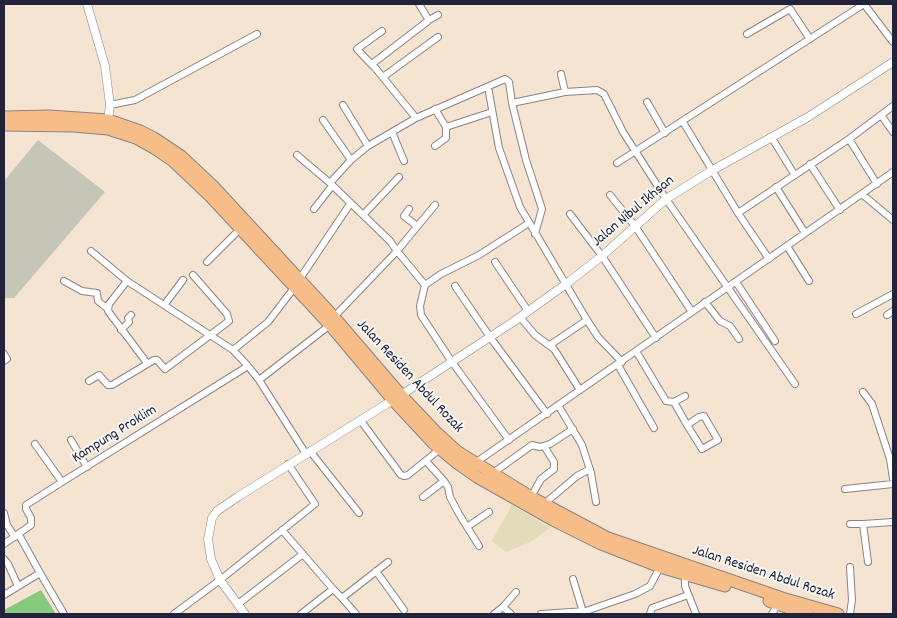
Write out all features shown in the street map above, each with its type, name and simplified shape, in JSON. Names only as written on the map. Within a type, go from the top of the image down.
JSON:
[{"type":"highway","name":"Jalan Residen Abdul Rozak","points":[[4,117],[49,116],[140,131],[181,156],[213,186],[297,284]]},
{"type":"highway","name":"Jalan Residen Abdul Rozak","points":[[4,125],[108,125],[136,138],[173,161],[210,196],[240,229],[332,321],[440,449],[477,477],[553,520],[601,544],[660,567],[807,614]]},
{"type":"highway","name":"Jalan Residen Abdul Rozak","points":[[397,398],[446,442],[475,463],[531,497],[621,544],[777,605],[838,614]]},
{"type":"street","points":[[87,4],[105,66],[110,105],[108,125]]},
{"type":"street","points":[[419,4],[428,20]]},
{"type":"street","points":[[617,163],[864,4],[893,42]]},
{"type":"street","points":[[747,34],[789,9],[792,10],[810,39]]},
{"type":"street","points":[[372,65],[372,62],[428,20],[438,15]]},
{"type":"street","points":[[382,31],[357,49],[416,118]]},
{"type":"street","points":[[110,105],[123,104],[144,96],[256,34]]},
{"type":"street","points":[[383,78],[438,36]]},
{"type":"street","name":"Jalan Nibul Ikhsan","points":[[245,614],[220,580],[209,549],[208,539],[212,518],[217,511],[288,464],[397,398],[520,317],[602,256],[666,199],[831,103],[893,62]]},
{"type":"street","points":[[561,74],[566,92]]},
{"type":"street","points":[[314,209],[351,160],[368,146],[435,109],[488,86],[508,80],[526,160],[542,209],[535,234]]},
{"type":"street","points":[[488,86],[500,148],[520,207],[587,320],[598,337],[620,363],[654,428]]},
{"type":"street","points":[[512,103],[566,92],[601,91],[623,132],[666,199],[795,384]]},
{"type":"street","points":[[647,102],[665,133]]},
{"type":"street","points":[[343,105],[368,146]]},
{"type":"street","points":[[738,213],[849,139],[893,106]]},
{"type":"street","points":[[435,109],[446,127],[446,138],[435,146]]},
{"type":"street","points":[[446,127],[492,112]]},
{"type":"street","points":[[881,115],[893,132]]},
{"type":"street","points":[[323,120],[351,160]]},
{"type":"street","points":[[683,122],[738,213],[769,259]]},
{"type":"street","points":[[392,132],[404,160]]},
{"type":"street","points":[[772,138],[794,174]]},
{"type":"street","points":[[849,139],[877,184]]},
{"type":"street","points":[[296,155],[331,184],[390,241],[425,285]]},
{"type":"street","points":[[810,164],[840,210]]},
{"type":"street","points":[[475,463],[705,302],[863,195],[893,172]]},
{"type":"street","points":[[364,215],[399,177]]},
{"type":"street","points":[[776,187],[805,233]]},
{"type":"street","points":[[610,195],[635,226],[692,312]]},
{"type":"street","points":[[863,195],[893,220]]},
{"type":"street","points":[[233,350],[268,322],[297,284],[350,204]]},
{"type":"street","points":[[259,380],[332,321],[397,251],[435,205]]},
{"type":"street","points":[[409,209],[404,216],[417,226]]},
{"type":"street","points":[[570,214],[602,256],[656,338]]},
{"type":"street","points":[[509,440],[452,362],[419,310],[425,285],[441,274],[479,255],[528,223]]},
{"type":"street","points":[[207,262],[240,229]]},
{"type":"street","points":[[787,246],[809,281]]},
{"type":"street","points":[[91,251],[126,281],[165,304],[233,350],[259,380],[308,452],[359,512]]},
{"type":"street","points":[[495,262],[528,311]]},
{"type":"street","points":[[89,382],[99,375],[108,385],[112,385],[147,363],[156,360],[165,370],[229,321],[227,314],[193,275]]},
{"type":"street","points":[[165,304],[183,280]]},
{"type":"street","points":[[64,281],[82,291],[97,292],[98,301],[108,310],[147,363]]},
{"type":"street","points":[[108,310],[109,304],[126,281]]},
{"type":"street","points":[[736,282],[775,342]]},
{"type":"street","points":[[455,286],[547,414]]},
{"type":"street","points":[[856,314],[893,294]]},
{"type":"street","points":[[705,302],[720,321],[730,326],[739,340]]},
{"type":"street","points":[[887,315],[893,311]]},
{"type":"street","points":[[121,330],[129,322],[128,318],[131,315]]},
{"type":"street","points":[[520,317],[535,335],[550,345],[580,390]]},
{"type":"street","points":[[550,345],[587,320]]},
{"type":"street","points":[[636,351],[663,397],[669,402],[674,402],[685,396]]},
{"type":"street","points":[[4,354],[7,358],[4,362]]},
{"type":"street","name":"Kampung Proklim","points":[[4,544],[31,525],[31,518],[26,505],[248,366]]},
{"type":"street","points":[[863,392],[872,404],[892,459],[893,479]]},
{"type":"street","points":[[674,402],[687,425],[702,449],[718,440],[704,416],[687,425]]},
{"type":"street","points":[[558,405],[582,445],[590,469],[596,502]]},
{"type":"street","points":[[361,421],[401,475],[408,475],[440,449]]},
{"type":"street","points":[[493,473],[532,445],[544,446],[574,429]]},
{"type":"street","points":[[71,440],[87,467]]},
{"type":"street","points":[[35,444],[62,482]]},
{"type":"street","points":[[531,497],[541,479],[554,469],[554,462],[544,446]]},
{"type":"street","points":[[426,461],[444,481],[467,527],[479,546]]},
{"type":"street","points":[[174,614],[315,504],[288,464]]},
{"type":"street","points":[[544,504],[577,476],[590,469]]},
{"type":"street","points":[[423,497],[444,481]]},
{"type":"street","points":[[845,489],[893,484]]},
{"type":"street","points":[[467,527],[489,512]]},
{"type":"street","points":[[4,513],[7,525],[17,536],[64,614]]},
{"type":"street","points":[[850,524],[893,522]]},
{"type":"street","points":[[863,524],[868,562]]},
{"type":"street","points":[[282,530],[356,614]]},
{"type":"street","points":[[238,604],[303,554]]},
{"type":"street","points":[[4,559],[18,586]]},
{"type":"street","points":[[342,598],[388,562]]},
{"type":"street","points":[[541,614],[583,612],[614,603],[643,591],[650,586],[660,567]]},
{"type":"street","points":[[850,567],[852,600],[850,614]]},
{"type":"street","points":[[376,571],[404,610]]},
{"type":"street","points":[[4,595],[40,573]]},
{"type":"street","points":[[685,574],[685,586],[696,614]]},
{"type":"street","points":[[573,580],[583,612]]},
{"type":"street","points":[[301,614],[333,589]]},
{"type":"street","points":[[494,614],[516,592]]},
{"type":"street","points":[[650,614],[652,608],[688,594]]},
{"type":"street","points":[[503,607],[511,614]]},
{"type":"shaded area","points":[[38,140],[105,192],[14,298],[4,298],[4,181]]},
{"type":"shaded area","points":[[512,505],[550,528],[530,542],[506,552],[492,541]]},
{"type":"green space","points":[[41,590],[56,614],[4,614],[4,610]]}]
